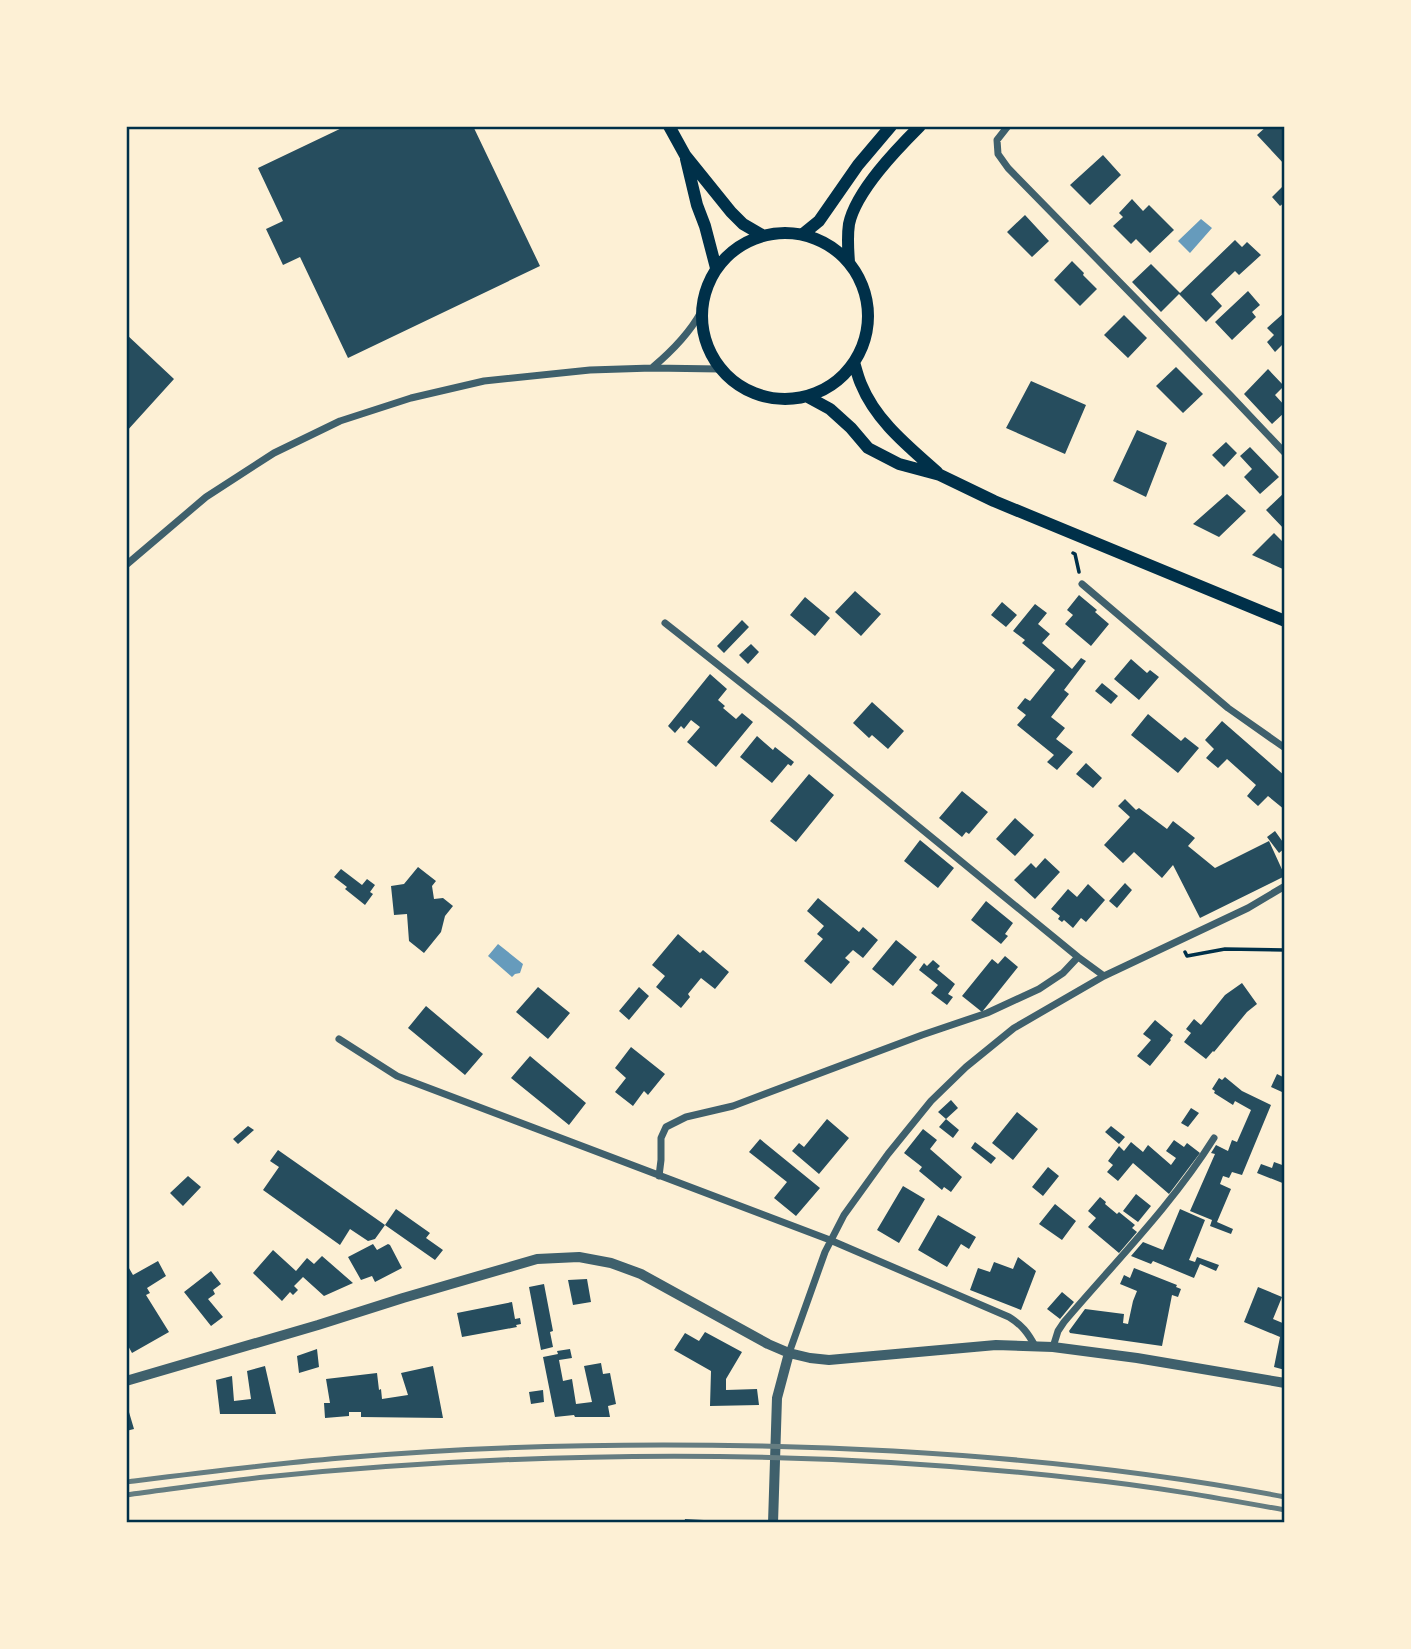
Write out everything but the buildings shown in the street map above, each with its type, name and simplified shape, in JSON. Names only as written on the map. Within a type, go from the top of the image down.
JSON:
[{"type":"main road","points":[[669,126],[685,155],[731,212],[743,224],[762,235]]},
{"type":"main road","points":[[803,234],[819,221],[858,165],[891,126]]},
{"type":"main road","points":[[849,262],[850,221],[860,198],[890,156],[920,126]]},
{"type":"main road","points":[[685,155],[696,205],[705,226],[716,268]]},
{"type":"main road","points":[[783,232],[803,234],[829,244],[849,262],[863,285],[868,312],[865,338],[854,362],[826,389],[808,397],[783,400],[759,396],[738,385],[720,369],[709,351],[701,312],[706,289],[716,268],[736,247],[762,235],[783,232]]},
{"type":"main road","points":[[854,362],[860,384],[877,412],[897,436],[940,475]]},
{"type":"main road","points":[[808,397],[830,409],[869,448],[899,464],[940,475],[994,501],[1285,621]]},
{"type":"street","points":[[1008,126],[997,140],[998,154],[1008,168],[1285,453]]},
{"type":"street","points":[[652,368],[670,353],[695,324],[701,312]]},
{"type":"street","points":[[126,565],[206,497],[274,453],[340,421],[411,398],[484,381],[590,370],[720,369]]},
{"type":"street","points":[[1082,584],[1228,708],[1285,748]]},
{"type":"street","points":[[665,623],[1104,976]]},
{"type":"street","points":[[773,1523],[779,1385],[825,1252],[844,1215],[930,1101],[1014,1028],[1104,976],[1237,913],[1285,886]]},
{"type":"street","points":[[659,1176],[662,1160],[660,1138],[666,1127],[686,1117],[733,1106],[987,1013],[1039,989],[1063,973],[1078,957]]},
{"type":"street","points":[[340,1039],[397,1076],[831,1240],[1009,1317],[1027,1331],[1035,1346]]},
{"type":"street","points":[[1054,1347],[1058,1331],[1064,1322],[1168,1202],[1214,1138]]},
{"type":"street","points":[[126,1381],[537,1259],[579,1257],[611,1262],[641,1274],[768,1344],[810,1358],[829,1360],[996,1345],[1054,1347],[1285,1383]]},
{"type":"path","points":[[1063,549],[1075,554],[1082,584]]},
{"type":"path","points":[[1187,956],[1225,949],[1285,950]]},
{"type":"water","points":[[1201,219],[1212,228],[1190,253],[1178,241]]},
{"type":"water","points":[[498,944],[523,964],[520,973],[512,977],[488,956]]},
{"type":"railway","points":[[126,1482],[287,1463],[394,1454],[552,1446],[709,1445],[959,1455],[1090,1467],[1285,1497]]},
{"type":"railway","points":[[126,1495],[265,1477],[367,1468],[674,1456],[879,1462],[981,1469],[1134,1485],[1285,1510]]}]
